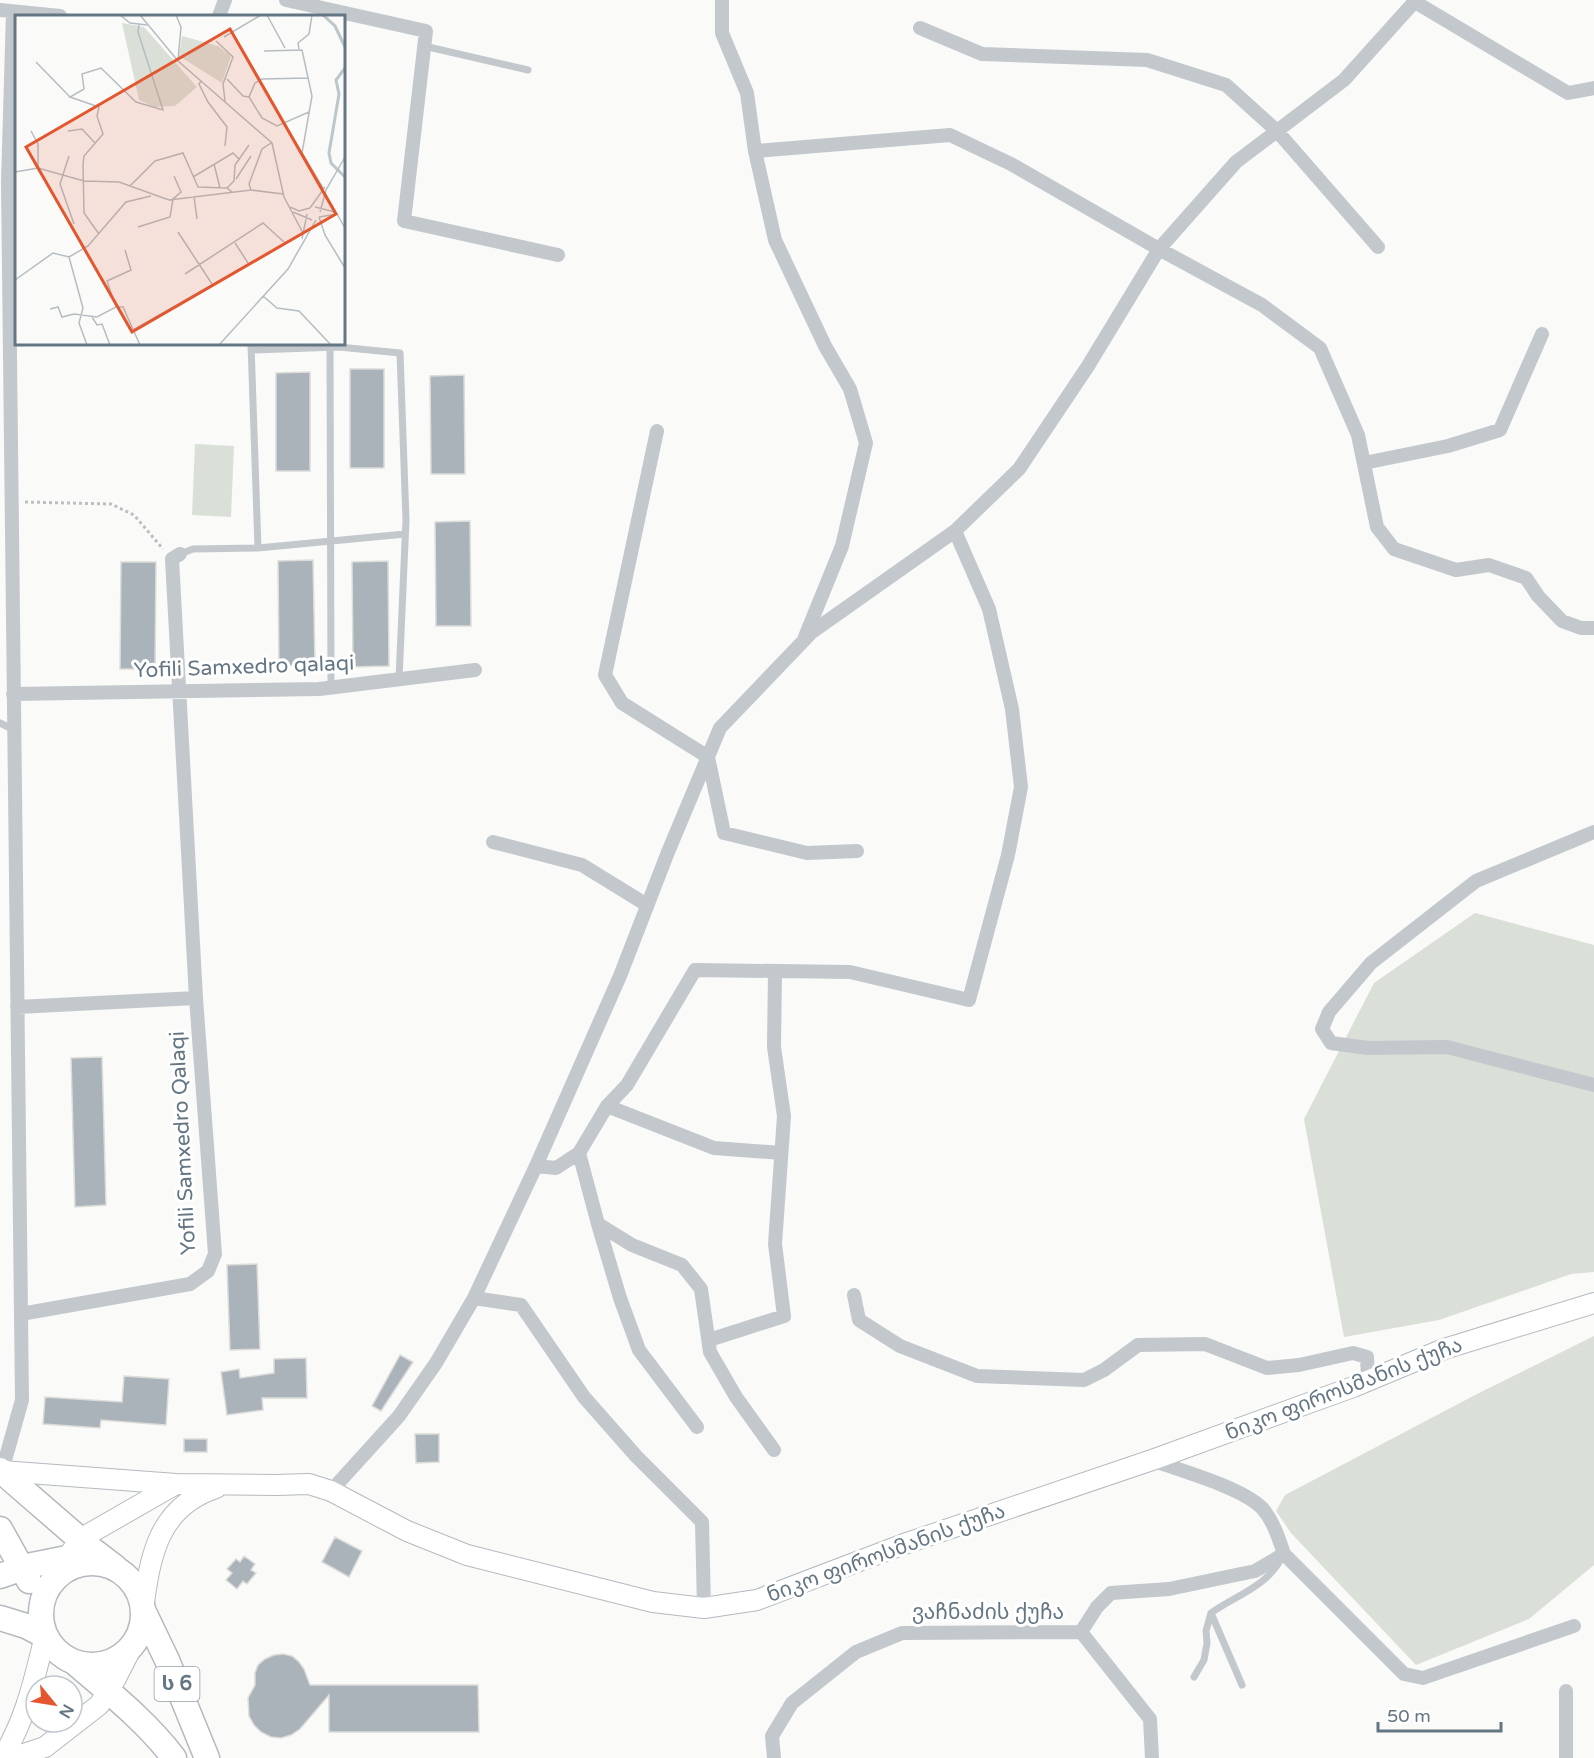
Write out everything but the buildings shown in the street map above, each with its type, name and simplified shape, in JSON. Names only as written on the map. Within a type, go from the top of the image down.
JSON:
[{"type":"highway","points":[[1,1470],[68,1559],[68,1569],[83,1564],[108,1567]]},
{"type":"highway","points":[[0,1529],[42,1608]]},
{"type":"highway","points":[[0,1576],[68,1559],[108,1567],[131,1581],[140,1595],[144,1611],[143,1623],[132,1647],[120,1658],[106,1664],[90,1666],[75,1663],[53,1647],[45,1636],[41,1617],[44,1598],[68,1559]]},
{"type":"highway","name":"ს 6","points":[[144,1611],[207,1758]]},
{"type":"highway","points":[[0,1618],[26,1626],[45,1636]]},
{"type":"highway","name":"ს 6","points":[[75,1663],[141,1721],[174,1758]]},
{"type":"main road","name":"ნიკო ფიროსმანის ქუჩა","points":[[1,1470],[176,1484],[309,1484],[331,1491],[407,1531],[466,1555],[653,1602],[704,1608],[757,1600],[904,1544],[1152,1460],[1368,1380],[1444,1349],[1591,1307]]},
{"type":"main road","points":[[68,1559],[176,1484]]},
{"type":"main road","points":[[144,1611],[147,1581],[155,1552],[163,1531],[176,1511],[200,1493],[226,1485]]},
{"type":"main road","points":[[2,1758],[15,1736],[28,1702],[45,1636]]},
{"type":"main road","points":[[12,1758],[45,1747],[99,1705],[132,1647]]},
{"type":"street","points":[[219,15],[225,0]]},
{"type":"street","points":[[286,0],[426,31],[404,221],[558,255]]},
{"type":"street","points":[[722,0],[722,33],[747,93],[755,152],[775,240],[825,346],[850,389],[866,442],[842,546],[803,642]]},
{"type":"street","points":[[331,1491],[399,1416],[436,1363],[474,1298],[536,1166],[620,976],[668,852],[720,728],[813,632],[955,531],[1019,469],[1088,366],[1159,249],[1236,162],[1344,80],[1415,1],[1568,93],[1594,88]]},
{"type":"street","points":[[1,1470],[22,1400],[11,501],[4,182],[6,11],[49,15]]},
{"type":"street","points":[[920,28],[982,54],[1147,60],[1226,85],[1277,131],[1378,247]]},
{"type":"street","points":[[755,152],[950,135],[1011,164],[1262,305],[1320,348],[1358,435],[1377,527],[1394,549],[1456,570],[1489,565],[1526,578],[1562,621],[1581,628],[1594,628]]},
{"type":"street","points":[[1364,463],[1448,446],[1500,430],[1542,334]]},
{"type":"street","points":[[657,431],[605,675],[622,704],[708,757],[724,833],[807,853],[857,851]]},
{"type":"street","points":[[536,1166],[556,1168],[579,1153],[607,1106],[627,1085],[695,970],[850,972],[969,1000],[1008,855],[1021,787],[1012,709],[989,609],[955,531]]},
{"type":"street","name":"Yofili Samxedro Qalaqi","points":[[21,1314],[190,1284],[208,1271],[215,1254],[196,998],[180,691],[176,556]]},
{"type":"street","name":"Yofili Samxedro qalaqi","points":[[13,694],[319,689],[475,670]]},
{"type":"street","points":[[1594,832],[1476,881],[1371,963],[1329,1012],[1322,1029],[1331,1043],[1368,1048],[1447,1047],[1594,1085]]},
{"type":"street","points":[[493,842],[582,866],[647,905]]},
{"type":"street","points":[[709,1340],[784,1316],[775,1244],[784,1116],[774,1047],[775,971]]},
{"type":"street","points":[[17,1007],[196,998]]},
{"type":"street","points":[[607,1106],[714,1148],[781,1153]]},
{"type":"street","points":[[579,1153],[620,1298],[639,1350],[697,1427]]},
{"type":"street","points":[[598,1224],[632,1245],[682,1265],[700,1289],[710,1352],[736,1397],[774,1450]]},
{"type":"street","points":[[855,1295],[859,1320],[900,1346],[978,1376],[1084,1380],[1104,1370],[1138,1345],[1205,1344],[1267,1368],[1299,1365],[1353,1353],[1367,1357],[1368,1380]]},
{"type":"street","points":[[474,1298],[520,1305],[584,1397],[636,1456],[702,1522],[704,1608]]},
{"type":"street","points":[[1152,1460],[1246,1495],[1263,1509],[1279,1536],[1284,1554],[1404,1674],[1423,1678],[1574,1626]]},
{"type":"street","points":[[1081,1632],[1097,1607],[1111,1593],[1169,1589],[1255,1571],[1284,1554]]},
{"type":"street","name":"ვაჩნაძის ქუჩა","points":[[774,1758],[772,1736],[792,1702],[856,1652],[902,1633],[1081,1632],[1150,1719],[1152,1758]]},
{"type":"street","points":[[1566,1691],[1566,1758]]},
{"type":"lane","points":[[424,46],[528,70]]},
{"type":"lane","points":[[258,548],[251,347],[330,348],[400,353],[406,520],[399,679]]},
{"type":"lane","points":[[330,348],[331,688]]},
{"type":"lane","points":[[176,556],[193,549],[258,548],[405,534]]},
{"type":"lane","points":[[0,723],[14,730]]},
{"type":"lane","points":[[1194,1677],[1204,1660],[1207,1643],[1206,1631],[1211,1613],[1267,1579],[1277,1568],[1284,1554]]},
{"type":"lane","points":[[1211,1613],[1242,1685]]},
{"type":"path","points":[[11,501],[111,504],[134,515],[176,556]]},
{"type":"shaded area","points":[[195,444],[234,446],[231,517],[192,515]]},
{"type":"shaded area","points":[[1475,913],[1594,945],[1594,1272],[1571,1274],[1439,1320],[1344,1337],[1304,1119],[1374,983]]},
{"type":"shaded area","points":[[1594,1336],[1594,1565],[1529,1619],[1416,1665],[1291,1533],[1276,1511],[1285,1495],[1477,1394]]}]
